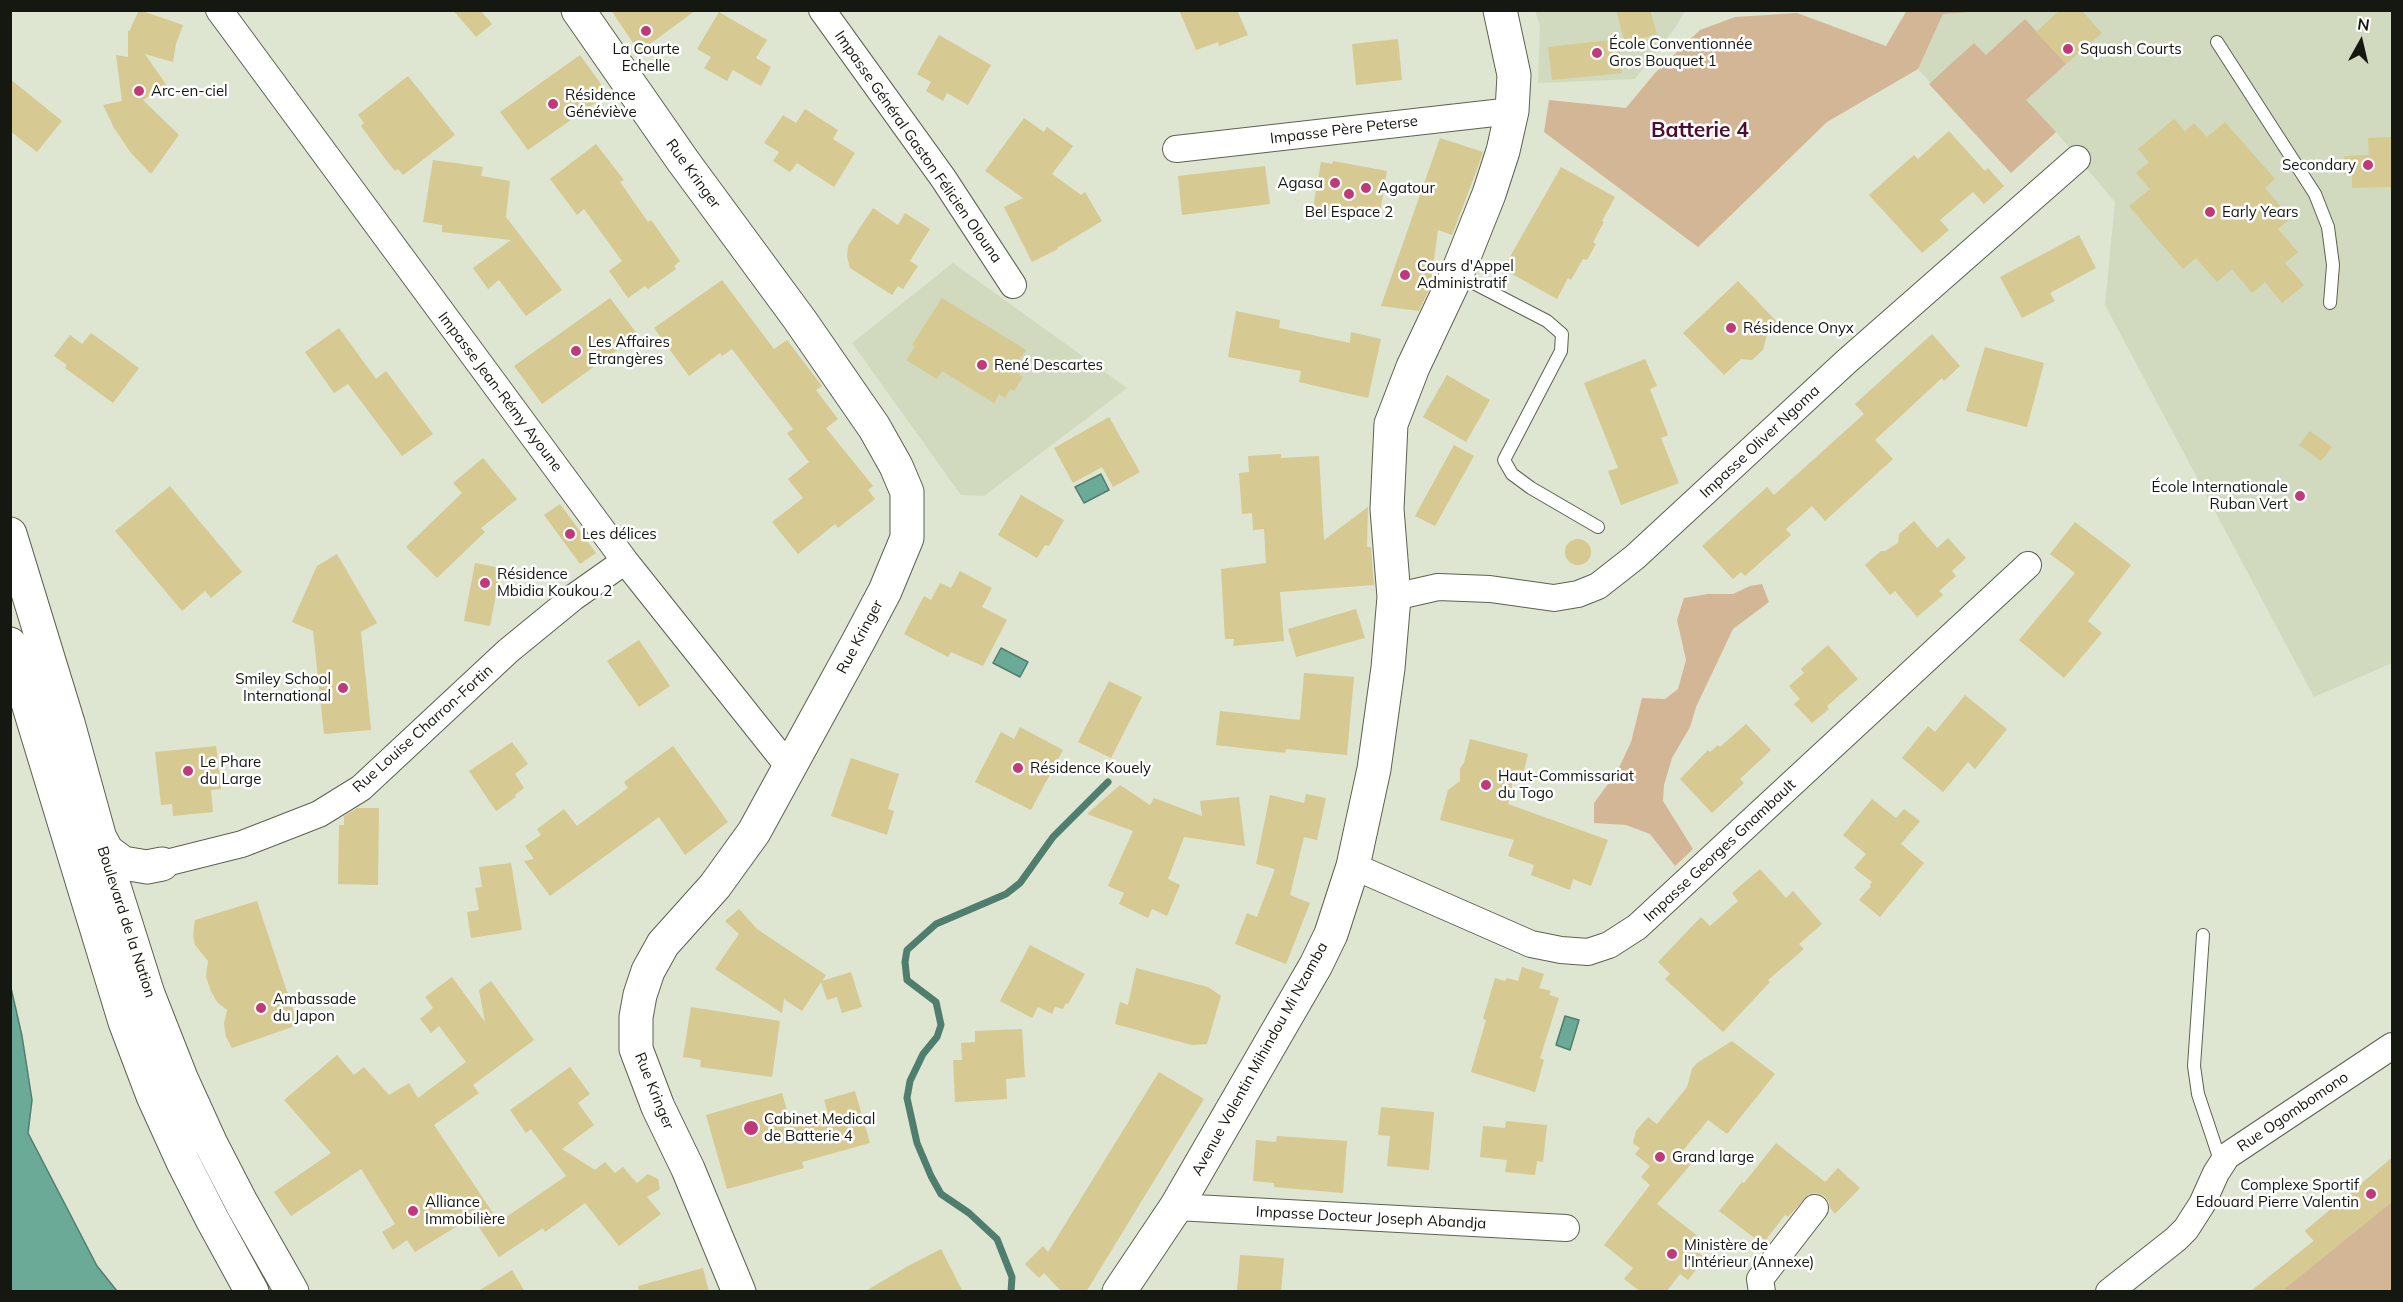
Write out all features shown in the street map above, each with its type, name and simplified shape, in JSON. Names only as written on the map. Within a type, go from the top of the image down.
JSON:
[{"type":"street","name":"Impasse Jean-Rémy Ayoune","points":[[219,10],[625,561],[789,767]]},
{"type":"street","name":"Rue Kringer","points":[[578,10],[857,403],[890,455],[907,492],[907,538],[863,633],[754,832],[733,865],[702,903],[663,944],[648,971],[636,1017],[636,1049],[644,1072],[693,1180],[739,1292]]},
{"type":"street","name":"Impasse Général Gaston Félicien Olouna","points":[[822,10],[943,178],[1012,285]]},
{"type":"street","name":"Avenue Valentin Mihindou Mi Nzamba","points":[[1119,1292],[1176,1207],[1316,965],[1331,934],[1353,866],[1374,769],[1388,668],[1394,597],[1387,509],[1391,424],[1413,367],[1457,274],[1489,194],[1503,151],[1512,111],[1514,75],[1500,10]]},
{"type":"street","name":"Impasse Père Peterse","points":[[1176,149],[1512,111]]},
{"type":"street","name":"Impasse Oliver Ngoma","points":[[1394,597],[1438,587],[1490,589],[1554,598],[1578,594],[1598,586],[1635,557],[1856,354],[2077,159]]},
{"type":"street","name":"Boulevard de la Nation","points":[[10,534],[68,723],[99,837],[148,994],[198,1116],[242,1204],[292,1292]]},
{"type":"street","name":"Rue Louise Charron-Fortin","points":[[162,864],[242,844],[319,814],[361,788],[508,651],[574,597],[625,561]]},
{"type":"street","name":"Impasse Georges Gnambault","points":[[1353,866],[1531,944],[1561,950],[1588,951],[1609,945],[1637,927],[2028,565]]},
{"type":"street","name":"Boulevard de la Nation","points":[[10,644],[125,1022],[153,1096],[183,1162],[252,1292]]},
{"type":"street","points":[[99,837],[107,851],[123,863],[147,867],[162,864]]},
{"type":"street","points":[[123,915],[130,884],[138,876],[162,864]]},
{"type":"street","name":"Rue Ogombomono","points":[[2109,1292],[2176,1239],[2186,1228],[2195,1217],[2228,1156],[2392,1046]]},
{"type":"street","name":"Impasse Docteur Joseph Abandja","points":[[1176,1207],[1566,1228]]},
{"type":"street","points":[[1762,1292],[1760,1279],[1815,1208]]},
{"type":"lane","points":[[2217,42],[2315,194],[2328,227],[2333,265],[2330,303]]},
{"type":"lane","points":[[1457,274],[1547,321],[1562,334],[1561,351],[1504,460],[1512,474],[1531,488],[1598,527]]},
{"type":"lane","points":[[2203,935],[2194,1066],[2198,1094],[2222,1164]]},
{"type":"shaded area","points":[[1907,10],[1985,11],[1943,14],[1918,69],[1827,122],[1698,247],[1544,132],[1549,100],[1626,108],[1655,73],[1700,30],[1735,17],[1797,13],[1886,46]]},
{"type":"shaded area","name":"École Internationale Ruban Vert","points":[[1985,10],[2392,11],[2392,663],[2314,697],[2105,305],[2115,202],[2056,132],[2011,173],[1918,69],[1943,14]]},
{"type":"shaded area","name":"École Conventionnée Gros Bouquet 1","points":[[1535,11],[1685,11],[1675,28],[1635,79],[1538,83],[1540,25]]},
{"type":"shaded area","points":[[2025,19],[2066,64],[2026,100],[2056,132],[2011,173],[1929,84],[1974,43],[1986,55]]},
{"type":"shaded area","name":"René Descartes","points":[[953,263],[1127,388],[984,496],[961,495],[852,343]]},
{"type":"shaded area","points":[[1762,584],[1769,602],[1733,629],[1696,707],[1690,727],[1672,758],[1664,785],[1663,801],[1693,849],[1675,866],[1650,834],[1626,825],[1594,823],[1594,803],[1617,772],[1631,742],[1642,698],[1665,699],[1678,689],[1686,660],[1677,620],[1684,598],[1708,594],[1733,594],[1750,586]]},
{"type":"shaded area","name":"Complexe Sportif Edouard Pierre Valentin","points":[[2392,1158],[2392,1291],[2250,1292],[2314,1241],[2305,1231]]},
{"type":"water","points":[[1101,474],[1109,490],[1084,503],[1075,487]]},
{"type":"water","points":[[1001,648],[1028,662],[1020,677],[993,663]]},
{"type":"water","points":[[11,988],[22,1036],[32,1100],[28,1133],[97,1266],[117,1291],[11,1291]]},
{"type":"water","points":[[1565,1016],[1579,1020],[1570,1050],[1556,1045]]},
{"type":"building","name":"Arc-en-ciel","points":[[139,10],[183,25],[176,44],[173,62],[145,54],[167,86],[143,100],[179,135],[151,174],[131,153],[114,128],[103,105],[122,101],[116,55],[128,57],[128,30],[129,32]]},
{"type":"building","points":[[453,10],[480,10],[492,24],[476,37]]},
{"type":"building","name":"La Courte Echelle","points":[[611,10],[696,10],[639,52]]},
{"type":"building","points":[[1179,10],[1237,10],[1248,35],[1219,46],[1218,42],[1196,50]]},
{"type":"building","points":[[1616,10],[1650,10],[1657,34],[1625,43]]},
{"type":"building","name":"Squash Courts","points":[[2060,10],[2081,10],[2102,33],[2066,64],[2036,32]]},
{"type":"building","points":[[719,12],[767,40],[756,58],[771,67],[761,86],[733,70],[727,81],[704,68],[711,57],[697,49]]},
{"type":"building","points":[[939,35],[991,65],[968,105],[947,93],[943,101],[926,91],[931,82],[917,74]]},
{"type":"building","points":[[1398,39],[1402,80],[1356,85],[1352,44]]},
{"type":"building","points":[[1619,39],[1622,73],[1552,80],[1548,47]]},
{"type":"building","name":"Résidence Généviève","points":[[580,55],[608,94],[528,150],[500,112]]},
{"type":"building","points":[[408,76],[455,135],[403,175],[398,169],[395,171],[383,156],[361,126],[364,123],[358,115]]},
{"type":"building","points":[[10,79],[62,121],[37,152],[10,131]]},
{"type":"building","points":[[805,109],[838,130],[833,139],[855,153],[834,187],[797,163],[790,172],[773,161],[779,152],[764,143],[783,115],[796,123]]},
{"type":"building","points":[[1024,118],[1044,132],[1047,127],[1073,146],[1052,174],[1081,195],[1085,192],[1102,221],[1058,249],[1032,262],[1004,207],[1023,198],[985,171]]},
{"type":"building","name":"Early Years","points":[[2174,119],[2185,131],[2194,123],[2207,137],[2225,122],[2275,179],[2265,188],[2291,218],[2278,229],[2298,252],[2285,263],[2304,285],[2282,303],[2265,282],[2252,293],[2232,269],[2217,282],[2196,258],[2183,269],[2129,206],[2150,189],[2136,173],[2149,162],[2138,149]]},
{"type":"building","points":[[1949,131],[1985,171],[1988,168],[2004,186],[1984,204],[1973,192],[1940,220],[1949,230],[1922,253],[1869,195],[1914,155],[1918,159]]},
{"type":"building","name":"Secondary","points":[[2392,137],[2392,187],[2352,188],[2352,175],[2344,175],[2344,156],[2369,155],[2368,138]]},
{"type":"building","points":[[1440,138],[1483,152],[1476,172],[1452,235],[1438,230],[1430,288],[1419,311],[1381,306]]},
{"type":"building","points":[[596,144],[624,180],[620,182],[648,222],[651,220],[680,261],[674,266],[676,269],[648,289],[645,286],[628,298],[609,271],[622,261],[584,209],[577,215],[550,179]]},
{"type":"building","points":[[433,160],[483,167],[481,176],[510,181],[506,217],[562,290],[526,316],[499,280],[488,289],[473,268],[511,240],[442,232],[442,225],[423,222]]},
{"type":"building","name":"Bel Espace 2","points":[[1333,161],[1387,171],[1379,218],[1313,208],[1321,162],[1332,164]]},
{"type":"building","points":[[1265,166],[1270,204],[1182,215],[1178,176]]},
{"type":"building","points":[[1561,167],[1615,197],[1602,221],[1604,222],[1593,242],[1596,244],[1587,260],[1583,259],[1571,280],[1568,278],[1557,299],[1503,269]]},
{"type":"building","points":[[873,208],[898,225],[905,213],[930,229],[910,261],[918,266],[903,289],[898,286],[892,295],[850,268],[847,257],[848,246]]},
{"type":"building","points":[[2079,235],[2096,268],[2050,293],[2055,301],[2022,318],[2000,277]]},
{"type":"building","points":[[722,280],[774,349],[787,340],[822,386],[816,390],[838,419],[826,428],[873,486],[868,490],[875,499],[838,528],[835,524],[798,554],[772,522],[803,498],[788,479],[809,462],[787,433],[793,429],[732,349],[722,356],[720,353],[689,376],[654,328]]},
{"type":"building","name":"Résidence Onyx","points":[[1738,281],[1778,323],[1767,334],[1763,350],[1752,360],[1741,359],[1724,375],[1683,333]]},
{"type":"building","name":"Les Affaires Etrangères","points":[[610,298],[638,335],[542,404],[514,366]]},
{"type":"building","points":[[942,298],[1026,350],[1018,362],[1025,367],[1019,375],[1023,377],[1014,391],[1010,389],[1005,398],[999,394],[994,403],[942,371],[937,379],[906,360],[915,347],[912,345]]},
{"type":"building","points":[[1236,311],[1280,320],[1279,328],[1350,343],[1351,332],[1381,339],[1368,398],[1299,382],[1301,371],[1228,357]]},
{"type":"building","points":[[339,328],[376,379],[386,371],[433,434],[402,456],[348,384],[334,393],[305,352]]},
{"type":"building","points":[[91,333],[139,368],[113,403],[65,368],[67,365],[54,356],[70,335],[82,344]]},
{"type":"building","points":[[1932,334],[1960,366],[1944,381],[1942,378],[1875,440],[1893,459],[1825,521],[1812,506],[1786,529],[1791,535],[1745,576],[1741,572],[1733,579],[1702,546],[1767,487],[1774,495],[1864,414],[1855,404]]},
{"type":"building","points":[[1985,347],[2044,363],[2027,427],[1966,411]]},
{"type":"building","points":[[1645,359],[1657,386],[1650,389],[1668,435],[1661,438],[1679,483],[1621,505],[1608,471],[1618,468],[1584,383]]},
{"type":"building","points":[[1447,375],[1490,400],[1466,442],[1423,417]]},
{"type":"building","points":[[1109,417],[1140,472],[1113,487],[1102,467],[1073,483],[1054,448]]},
{"type":"building","points":[[2310,431],[2332,447],[2321,461],[2299,445]]},
{"type":"building","points":[[1454,445],[1474,456],[1435,526],[1415,516]]},
{"type":"building","points":[[1281,454],[1281,458],[1319,456],[1324,540],[1368,507],[1367,547],[1371,547],[1374,585],[1280,592],[1284,641],[1233,646],[1234,639],[1225,639],[1221,569],[1266,563],[1264,529],[1253,530],[1252,513],[1242,514],[1239,473],[1249,472],[1248,456]]},
{"type":"building","points":[[483,458],[517,499],[481,528],[485,532],[437,578],[406,547],[462,493],[453,483]]},
{"type":"building","points":[[170,486],[242,572],[211,598],[205,591],[182,611],[115,531]]},
{"type":"building","points":[[1021,495],[1064,520],[1049,546],[1045,545],[1037,558],[998,535]]},
{"type":"building","name":"Les délices","points":[[560,504],[596,553],[580,564],[544,515]]},
{"type":"building","points":[[1914,521],[1937,548],[1948,538],[1966,558],[1952,571],[1956,576],[1939,591],[1943,595],[1917,617],[1895,591],[1890,595],[1865,565],[1881,551],[1898,543],[1899,534]]},
{"type":"building","points":[[2075,522],[2131,565],[2088,621],[2102,633],[2064,678],[2019,640],[2075,573],[2050,554]]},
{"type":"building","points":[[1578,539],[1587,543],[1591,552],[1587,561],[1578,565],[1569,561],[1565,552],[1569,543]]},
{"type":"building","points":[[337,554],[377,623],[361,632],[371,730],[324,734],[313,631],[292,622],[317,566]]},
{"type":"building","name":"Résidence Mbidia Koukou 2","points":[[475,563],[501,568],[490,626],[464,621]]},
{"type":"building","points":[[960,571],[992,588],[982,607],[1007,620],[983,666],[951,652],[948,657],[904,634],[924,596],[931,600],[940,583],[951,588]]},
{"type":"building","points":[[1356,609],[1365,638],[1296,657],[1288,629]]},
{"type":"building","points":[[639,640],[670,686],[639,707],[607,661]]},
{"type":"building","points":[[1828,645],[1858,679],[1827,706],[1829,709],[1812,723],[1794,704],[1800,699],[1789,686],[1804,673],[1801,669]]},
{"type":"building","points":[[1304,673],[1354,677],[1347,755],[1286,749],[1285,753],[1216,745],[1220,711],[1300,720]]},
{"type":"building","points":[[1109,681],[1142,697],[1111,758],[1078,742]]},
{"type":"building","points":[[1965,695],[2007,729],[1975,769],[1968,762],[1943,792],[1902,758],[1928,726],[1935,732]]},
{"type":"building","points":[[1746,724],[1771,750],[1740,779],[1744,783],[1712,813],[1680,779],[1708,750],[1710,752],[1718,745],[1720,747]]},
{"type":"building","name":"Résidence Kouely","points":[[1020,727],[1063,750],[1031,810],[975,782],[1001,732],[1014,739]]},
{"type":"building","points":[[1470,739],[1528,754],[1523,775],[1512,778],[1512,790],[1508,804],[1608,840],[1591,886],[1573,879],[1570,890],[1531,875],[1534,865],[1508,856],[1514,840],[1440,820],[1448,790],[1460,781],[1460,768],[1464,763]]},
{"type":"building","points":[[512,742],[528,764],[515,774],[524,788],[515,795],[516,797],[496,811],[469,771]]},
{"type":"building","name":"Le Phare du Large","points":[[216,746],[221,789],[211,790],[213,812],[173,816],[172,804],[161,805],[155,752]]},
{"type":"building","points":[[673,746],[728,822],[685,855],[659,817],[550,896],[524,861],[534,859],[525,846],[541,835],[537,829],[564,809],[577,826],[628,788],[624,782]]},
{"type":"building","points":[[851,758],[899,774],[888,809],[894,811],[887,835],[831,816]]},
{"type":"building","points":[[1120,785],[1150,805],[1154,798],[1202,816],[1200,801],[1239,797],[1245,846],[1184,837],[1168,879],[1180,885],[1167,916],[1152,909],[1148,918],[1119,904],[1124,893],[1108,886],[1133,831],[1087,814]]},
{"type":"building","points":[[1306,794],[1326,798],[1317,840],[1304,837],[1290,895],[1310,903],[1286,964],[1235,944],[1247,913],[1257,917],[1275,869],[1256,864],[1270,795],[1304,803]]},
{"type":"building","points":[[1872,799],[1896,818],[1904,809],[1920,821],[1901,844],[1924,863],[1880,917],[1859,900],[1872,882],[1854,868],[1866,854],[1843,835]]},
{"type":"building","points":[[357,808],[379,808],[378,885],[338,884],[339,825],[344,825],[344,816]]},
{"type":"building","points":[[511,863],[522,930],[471,938],[467,912],[479,910],[475,888],[482,887],[479,867]]},
{"type":"building","points":[[1760,869],[1786,898],[1793,891],[1822,924],[1799,944],[1804,949],[1768,980],[1770,982],[1723,1032],[1665,979],[1670,974],[1658,962],[1701,917],[1710,926],[1738,901],[1732,893]]},
{"type":"building","points":[[257,901],[298,1025],[232,1048],[226,1037],[224,1024],[227,1010],[217,1002],[211,991],[206,977],[208,961],[195,945],[193,935],[195,920]]},
{"type":"building","points":[[739,909],[757,929],[826,975],[822,981],[851,972],[862,1007],[842,1013],[837,997],[827,1000],[821,982],[802,1011],[784,999],[782,1013],[715,969],[739,934],[725,921]]},
{"type":"building","points":[[1030,945],[1085,974],[1063,1009],[1055,1007],[1052,1014],[1038,1007],[1032,1018],[1000,1001]]},
{"type":"building","points":[[1522,967],[1544,974],[1539,988],[1551,991],[1549,995],[1559,998],[1540,1058],[1544,1060],[1535,1092],[1471,1072],[1495,978],[1518,981]]},
{"type":"building","points":[[1136,968],[1208,987],[1221,996],[1207,1044],[1192,1045],[1115,1024],[1120,1002],[1128,1005]]},
{"type":"building","points":[[452,977],[485,1022],[479,990],[491,981],[534,1040],[473,1085],[479,1093],[434,1125],[499,1222],[566,1176],[531,1129],[526,1133],[510,1110],[570,1067],[590,1094],[578,1103],[594,1125],[562,1149],[595,1170],[605,1162],[615,1173],[623,1167],[637,1183],[648,1174],[658,1179],[660,1189],[647,1197],[661,1214],[619,1246],[585,1203],[545,1232],[543,1228],[499,1257],[472,1217],[415,1252],[407,1240],[393,1250],[382,1232],[395,1224],[361,1169],[291,1216],[274,1192],[331,1153],[284,1100],[337,1055],[354,1075],[364,1067],[389,1095],[409,1083],[418,1098],[466,1062],[439,1026],[431,1033],[420,1019],[433,1008],[425,997]]},
{"type":"building","points":[[691,1007],[780,1021],[772,1077],[700,1067],[701,1060],[683,1057]]},
{"type":"building","points":[[1022,1029],[1025,1077],[1006,1079],[1007,1099],[955,1102],[953,1060],[962,1060],[961,1043],[975,1042],[975,1031]]},
{"type":"building","points":[[1732,1041],[1775,1074],[1727,1134],[1708,1120],[1680,1154],[1691,1164],[1657,1204],[1704,1241],[1697,1251],[1705,1258],[1688,1280],[1680,1274],[1666,1292],[1641,1292],[1624,1279],[1633,1268],[1604,1245],[1650,1185],[1641,1177],[1650,1166],[1635,1154],[1640,1148],[1633,1143],[1636,1131],[1648,1117],[1657,1124],[1687,1087],[1692,1069],[1697,1063]]},
{"type":"building","points":[[1159,1072],[1204,1099],[1086,1292],[1062,1292],[1044,1273],[1039,1278],[1025,1264],[1043,1246],[1048,1252]]},
{"type":"building","points":[[855,1091],[870,1143],[802,1162],[804,1168],[727,1189],[706,1115],[782,1093],[791,1124],[828,1113],[824,1100]]},
{"type":"building","points":[[1381,1107],[1434,1112],[1429,1170],[1387,1166],[1390,1136],[1378,1135]]},
{"type":"building","points":[[1506,1121],[1547,1125],[1543,1162],[1537,1161],[1535,1175],[1505,1172],[1507,1160],[1480,1157],[1483,1126],[1505,1128]]},
{"type":"building","points":[[1277,1136],[1347,1141],[1343,1193],[1274,1187],[1274,1183],[1253,1181],[1256,1140],[1276,1142]]},
{"type":"building","points":[[1776,1143],[1825,1182],[1838,1168],[1860,1188],[1835,1214],[1824,1196],[1816,1193],[1809,1194],[1788,1217],[1785,1215],[1765,1241],[1760,1236],[1757,1240],[1719,1211]]},
{"type":"building","points":[[2392,1158],[2392,1202],[2281,1292],[2250,1292],[2314,1241],[2305,1231]]},
{"type":"building","points":[[941,1249],[963,1292],[864,1292],[908,1266]]},
{"type":"building","points":[[1240,1255],[1284,1258],[1281,1292],[1237,1292]]},
{"type":"building","points":[[703,1268],[709,1292],[639,1292],[638,1286]]},
{"type":"building","points":[[512,1270],[525,1292],[477,1292]]},
{"type":"waterway","points":[[1011,1292],[1012,1277],[997,1239],[969,1213],[941,1194],[917,1143],[907,1098],[910,1081],[923,1054],[937,1037],[941,1025],[936,1002],[907,980],[905,962],[907,950],[936,924],[1006,894],[1020,883],[1053,837],[1108,782]]},
{"type":"place","name":"La Courte Echelle","points":[[646,31]]},
{"type":"place","name":"Squash Courts","points":[[2068,49]]},
{"type":"place","name":"École Conventionnée Gros Bouquet 1","points":[[1597,53]]},
{"type":"place","name":"Arc-en-ciel","points":[[139,91]]},
{"type":"place","name":"Résidence Généviève","points":[[553,104]]},
{"type":"place","name":"Secondary","points":[[2368,165]]},
{"type":"place","name":"Agasa","points":[[1335,183]]},
{"type":"place","name":"Agatour","points":[[1366,188]]},
{"type":"place","name":"Bel Espace 2","points":[[1349,194]]},
{"type":"place","name":"Early Years","points":[[2210,212]]},
{"type":"place","name":"Cours d'Appel Administratif","points":[[1405,275]]},
{"type":"place","name":"Résidence Onyx","points":[[1731,328]]},
{"type":"place","name":"Les Affaires Etrangères","points":[[576,351]]},
{"type":"place","name":"René Descartes","points":[[982,365]]},
{"type":"place","name":"École Internationale Ruban Vert","points":[[2300,496]]},
{"type":"place","name":"Les délices","points":[[570,534]]},
{"type":"place","name":"Résidence Mbidia Koukou 2","points":[[485,583]]},
{"type":"place","name":"Smiley School International","points":[[343,688]]},
{"type":"place","name":"Résidence Kouely","points":[[1018,768]]},
{"type":"place","name":"Le Phare du Large","points":[[188,771]]},
{"type":"place","name":"Haut-Commissariat du Togo","points":[[1486,785]]},
{"type":"place","name":"Ambassade du Japon","points":[[261,1008]]},
{"type":"place","name":"Cabinet Medical de Batterie 4","points":[[751,1128]]},
{"type":"place","name":"Grand large","points":[[1660,1157]]},
{"type":"place","name":"Complexe Sportif Edouard Pierre Valentin","points":[[2371,1194]]},
{"type":"place","name":"Alliance Immobilière","points":[[413,1211]]},
{"type":"place","name":"Ministère de l'Intérieur (Annexe)","points":[[1672,1254]]},
{"type":"district","name":"Batterie 4","points":[[1700,131]]}]
